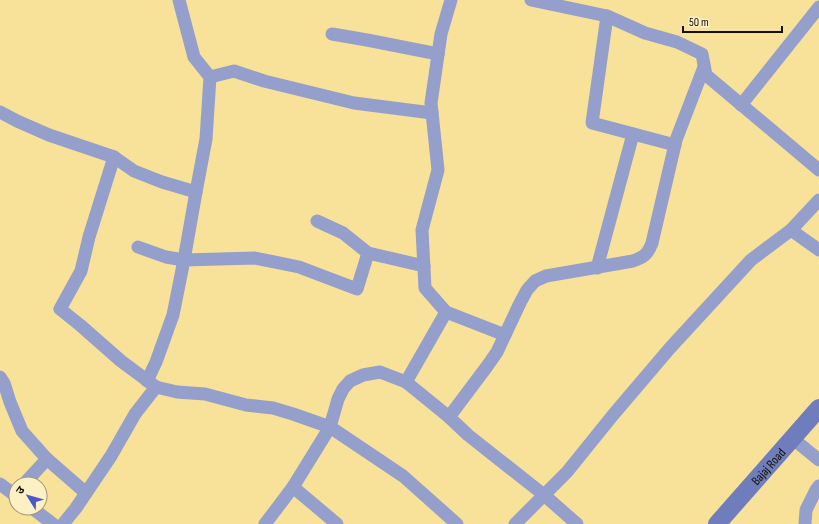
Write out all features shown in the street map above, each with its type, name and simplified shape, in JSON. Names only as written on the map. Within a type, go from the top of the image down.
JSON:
[{"type":"street","points":[[63,524],[76,508],[111,456],[151,384],[156,362],[173,315],[206,139],[210,77],[194,57],[179,0]]},
{"type":"street","points":[[451,0],[441,34],[431,103],[438,170],[422,230],[425,288],[446,312],[505,335]]},
{"type":"street","points":[[531,0],[607,16],[645,33],[677,42],[702,54],[706,76],[819,170]]},
{"type":"street","points":[[741,105],[819,7]]},
{"type":"street","points":[[607,16],[592,123],[675,145]]},
{"type":"street","points":[[332,34],[438,54]]},
{"type":"street","points":[[449,417],[497,352],[520,303],[527,290],[535,281],[546,276],[633,261],[642,258],[649,250],[652,243],[675,145],[704,67]]},
{"type":"street","points":[[210,77],[234,71],[264,81],[354,104],[432,113]]},
{"type":"street","points":[[0,112],[17,122],[49,135],[114,157],[134,171],[162,182],[196,192]]},
{"type":"street","points":[[597,268],[633,134]]},
{"type":"street","points":[[114,157],[89,237],[81,271],[60,309],[121,361],[151,384],[177,392],[205,394],[246,405],[273,408],[330,427],[403,476],[457,524]]},
{"type":"street","points":[[515,524],[567,472],[670,348],[745,266],[791,230],[819,200]]},
{"type":"street","points":[[317,221],[343,233],[368,253],[424,266]]},
{"type":"street","points":[[791,230],[819,250]]},
{"type":"street","points":[[138,247],[166,257],[184,260],[256,258],[299,267],[357,289],[368,253]]},
{"type":"street","points":[[406,382],[446,312]]},
{"type":"street","points":[[265,524],[293,487],[330,427],[338,399],[343,389],[350,381],[363,375],[380,372],[406,382],[449,417],[468,435],[544,495],[577,524]]},
{"type":"street","points":[[0,377],[4,383],[22,431],[47,459],[86,493]]},
{"type":"street","name":"Bajaj Road","points":[[717,524],[819,408]]},
{"type":"street","points":[[792,438],[819,460]]},
{"type":"street","points":[[31,476],[47,459]]},
{"type":"street","points":[[805,524],[806,510],[819,486]]},
{"type":"street","points":[[293,487],[337,524]]},
{"type":"street","points":[[42,516],[53,524]]}]
